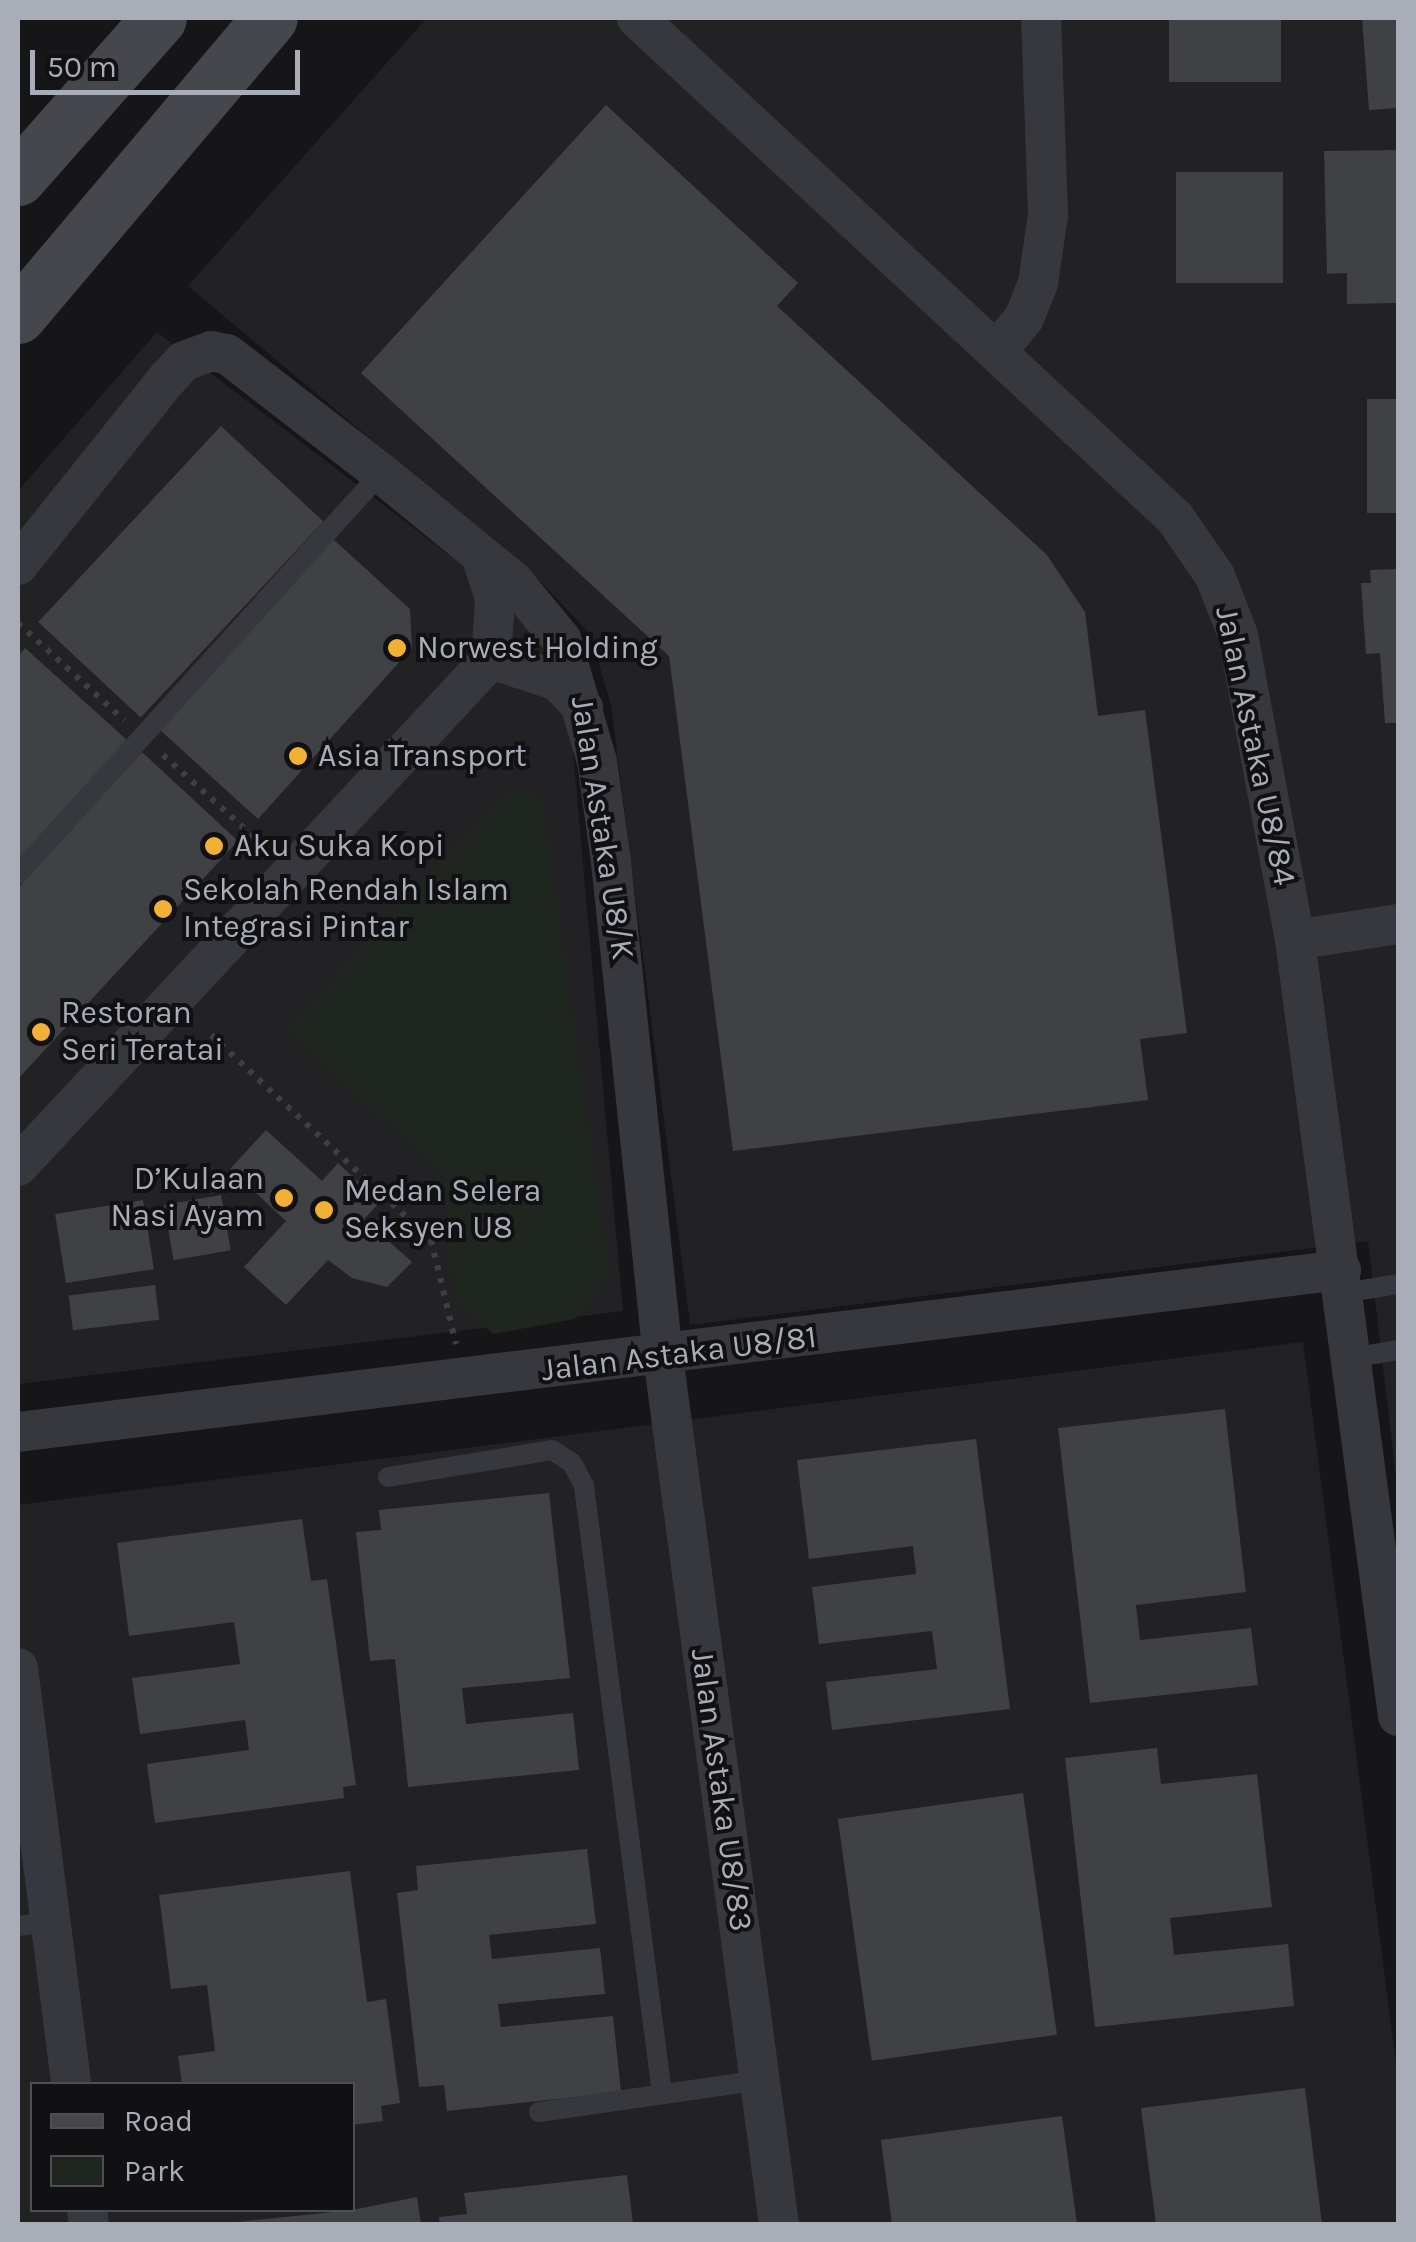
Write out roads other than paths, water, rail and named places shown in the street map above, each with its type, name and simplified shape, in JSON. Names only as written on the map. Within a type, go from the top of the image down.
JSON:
[{"type":"main road","points":[[18,178],[159,18]]},
{"type":"main road","points":[[18,316],[270,18]]},
{"type":"street","name":"Jalan Astaka U8/84","points":[[636,18],[1175,518],[1215,576],[1238,635],[1295,940],[1352,1358],[1392,1614],[1398,1716]]},
{"type":"street","points":[[998,350],[1024,318],[1038,282],[1048,215],[1041,18]]},
{"type":"street","name":"Jalan Astaka U8/K","points":[[18,565],[168,378],[184,361],[211,352],[227,354],[381,473],[527,595],[561,638],[584,708],[633,1030],[663,1356]]},
{"type":"street","points":[[18,1166],[491,659],[494,598],[483,562]]},
{"type":"street","points":[[491,659],[558,681],[584,708]]},
{"type":"street","points":[[1295,940],[1398,924]]},
{"type":"street","name":"Jalan Astaka U8/81","points":[[18,1432],[1342,1281]]},
{"type":"street","name":"Jalan Astaka U8/83","points":[[663,1356],[779,2224]]},
{"type":"street","points":[[18,1668],[34,1924],[71,2082]]},
{"type":"lane","points":[[18,874],[381,473]]},
{"type":"lane","points":[[1342,1281],[1398,1284]]},
{"type":"lane","points":[[1352,1358],[1398,1350]]},
{"type":"lane","points":[[388,1477],[552,1450],[572,1462],[584,1486],[662,2094]]},
{"type":"lane","points":[[539,2112],[761,2080]]},
{"type":"place","name":"Norwest Holding","points":[[397,648]]},
{"type":"place","name":"Asia Transport","points":[[298,756]]},
{"type":"place","name":"Aku Suka Kopi","points":[[214,846]]},
{"type":"place","name":"Sekolah Rendah Islam Integrasi Pintar","points":[[163,909]]},
{"type":"place","name":"Restoran Seri Teratai","points":[[41,1032]]},
{"type":"place","name":"D’Kulaan Nasi Ayam","points":[[284,1198]]},
{"type":"place","name":"Medan Selera Seksyen U8","points":[[324,1210]]}]
